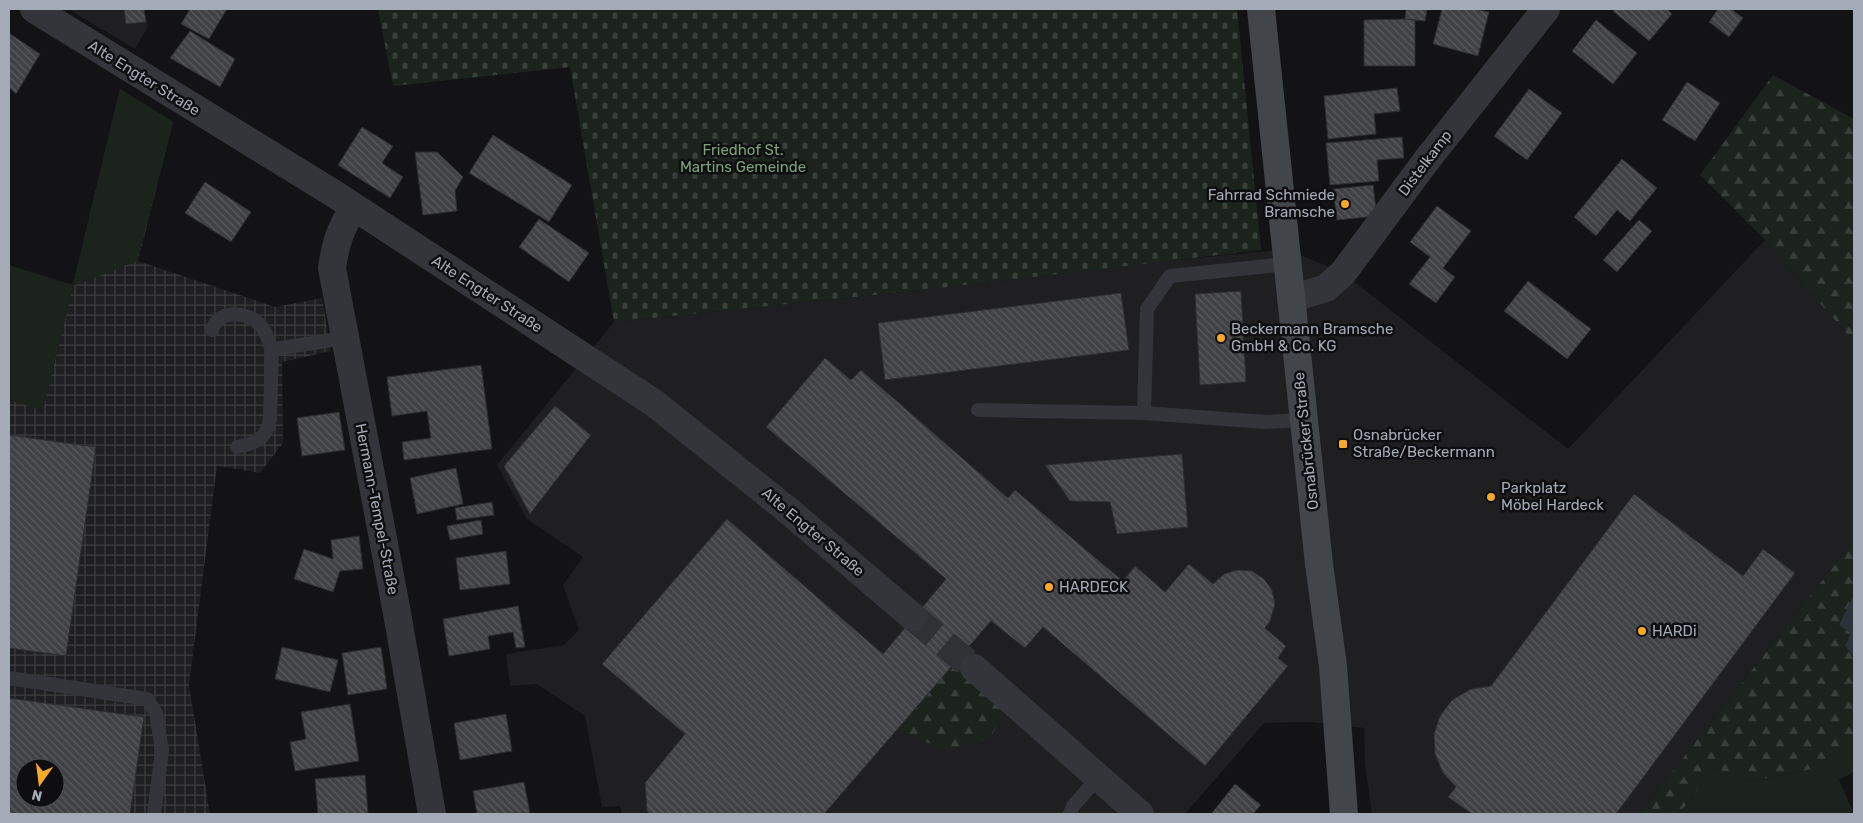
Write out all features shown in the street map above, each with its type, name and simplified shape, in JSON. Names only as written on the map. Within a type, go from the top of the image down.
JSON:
[{"type":"main road","name":"Osnabrücker Straße","points":[[1261,9],[1319,564],[1333,666],[1344,814]]},
{"type":"street","name":"Alte Engter Straße","points":[[34,9],[354,207],[654,403],[790,512],[913,617]]},
{"type":"street","name":"Distelkamp","points":[[1291,300],[1326,288],[1343,273],[1426,161],[1546,9]]},
{"type":"street","name":"Hermann-Tempel-Straße","points":[[354,207],[340,230],[332,268],[397,613],[432,814]]},
{"type":"street","points":[[974,668],[1140,814]]},
{"type":"lane","points":[[1144,413],[1147,309],[1170,276],[1288,264]]},
{"type":"lane","points":[[212,330],[217,321],[227,314],[244,316],[260,324],[272,348],[270,419],[268,429],[261,438],[253,443],[237,447]]},
{"type":"lane","points":[[272,348],[344,338]]},
{"type":"lane","points":[[978,410],[1144,413],[1266,422],[1304,420]]},
{"type":"lane","points":[[9,678],[147,699],[156,713],[162,750],[154,814]]},
{"type":"lane","points":[[1070,814],[1073,806],[1098,778]]},
{"type":"shaded area","points":[[68,9],[144,9],[148,26],[135,49]]},
{"type":"shaded area","points":[[120,89],[173,122],[138,261],[275,307],[322,298],[331,351],[282,362],[283,443],[260,473],[217,466],[189,685],[210,814],[9,814],[9,400],[43,410]]},
{"type":"shaded area","points":[[1765,240],[1854,342],[1854,540],[1639,814],[1372,814],[1365,764],[1364,728],[1311,722],[1264,723],[1185,814],[622,814],[620,806],[602,807],[585,716],[537,684],[510,686],[506,654],[564,645],[579,630],[563,585],[583,557],[527,519],[497,465],[614,322],[932,289],[1148,263],[1286,249],[1343,273],[1568,449]]},
{"type":"shaded area","points":[[1854,595],[1853,655],[1845,646],[1851,633],[1839,625]]},
{"type":"green space","name":"Friedhof St. Martins Gemeinde","points":[[378,9],[1237,9],[1261,250],[932,289],[614,322],[570,67],[393,86]]},
{"type":"green space","points":[[1773,75],[1854,119],[1854,342],[1765,240],[1700,175]]},
{"type":"green space","points":[[120,89],[173,122],[137,261],[73,286],[43,410],[9,400],[9,265],[73,285]]},
{"type":"green space","points":[[1854,540],[1854,595],[1839,625],[1851,633],[1854,655],[1854,749],[1817,768],[1752,781],[1714,768],[1679,814],[1639,814]]},
{"type":"green space","points":[[960,656],[1010,700],[991,737],[948,751],[897,730]]},
{"type":"green space","points":[[1854,749],[1854,772],[1839,780],[1854,814],[1679,814],[1714,768],[1752,781],[1816,768]]},
{"type":"building","points":[[124,9],[144,9],[146,22],[126,24]]},
{"type":"building","points":[[190,9],[227,9],[209,39],[181,24]]},
{"type":"building","points":[[1406,9],[1427,9],[1425,21],[1405,19]]},
{"type":"building","points":[[1442,9],[1475,9],[1489,12],[1478,56],[1433,44]]},
{"type":"building","points":[[1616,9],[1667,9],[1672,14],[1649,41],[1613,11]]},
{"type":"building","points":[[1718,9],[1731,9],[1743,18],[1729,37],[1709,22]]},
{"type":"building","points":[[1364,20],[1415,20],[1415,66],[1364,66]]},
{"type":"building","points":[[1596,20],[1637,53],[1613,84],[1572,51]]},
{"type":"building","points":[[190,31],[235,59],[220,87],[170,58]]},
{"type":"building","points":[[9,33],[40,54],[16,94],[10,88],[9,90]]},
{"type":"building","points":[[1687,82],[1720,103],[1695,141],[1662,120]]},
{"type":"building","points":[[1397,88],[1400,111],[1374,114],[1376,134],[1328,139],[1324,96]]},
{"type":"building","points":[[1529,89],[1562,113],[1527,160],[1494,136]]},
{"type":"building","points":[[362,127],[393,146],[382,163],[403,177],[390,198],[338,165]]},
{"type":"building","points":[[493,135],[572,185],[549,222],[469,173]]},
{"type":"building","points":[[1402,137],[1404,158],[1377,160],[1379,181],[1330,185],[1326,143]]},
{"type":"building","points":[[415,152],[437,152],[463,177],[455,191],[457,211],[423,215]]},
{"type":"building","points":[[1622,159],[1657,188],[1630,221],[1617,210],[1596,236],[1574,217]]},
{"type":"building","points":[[205,182],[251,212],[231,242],[185,213]]},
{"type":"building","points":[[1373,185],[1377,216],[1337,220],[1333,189]]},
{"type":"building","points":[[1437,206],[1471,231],[1443,268],[1455,277],[1436,303],[1409,284],[1430,257],[1410,242]]},
{"type":"building","points":[[539,219],[589,253],[569,282],[519,247]]},
{"type":"building","points":[[1639,220],[1652,231],[1617,272],[1603,260]]},
{"type":"building","points":[[1528,281],[1591,329],[1567,359],[1504,311]]},
{"type":"building","name":"Beckermann Bramsche GmbH & Co. KG","points":[[1241,291],[1246,382],[1200,385],[1195,294]]},
{"type":"building","points":[[1121,293],[1129,350],[885,380],[878,323]]},
{"type":"building","name":"HARDECK","points":[[825,358],[851,380],[861,370],[1008,498],[1015,490],[1123,581],[1135,566],[1165,592],[1189,564],[1213,584],[1224,574],[1237,570],[1252,571],[1264,579],[1272,590],[1275,604],[1270,621],[1265,628],[1286,646],[1278,658],[1288,666],[1205,766],[1043,627],[1025,648],[991,621],[824,814],[650,814],[647,811],[645,783],[685,734],[602,664],[727,519],[883,654],[946,579],[766,427]]},
{"type":"building","points":[[481,365],[492,449],[404,460],[402,442],[431,438],[427,411],[392,416],[387,377]]},
{"type":"building","points":[[555,406],[591,435],[530,514],[504,466]]},
{"type":"building","points":[[339,412],[345,450],[302,456],[297,418]]},
{"type":"building","points":[[9,435],[96,447],[66,656],[9,648]]},
{"type":"building","points":[[1182,454],[1188,527],[1117,534],[1110,502],[1070,501],[1045,465]]},
{"type":"building","points":[[456,468],[463,504],[417,514],[410,478]]},
{"type":"building","name":"HARDi","points":[[1634,494],[1743,576],[1763,549],[1795,573],[1616,814],[1472,814],[1448,797],[1456,787],[1443,773],[1435,754],[1434,734],[1440,716],[1452,700],[1471,689],[1491,686]]},
{"type":"building","points":[[492,502],[494,515],[457,520],[455,508]]},
{"type":"building","points":[[481,520],[483,534],[450,540],[447,526]]},
{"type":"building","points":[[359,536],[363,569],[340,571],[333,592],[294,579],[304,549],[333,559],[331,540]]},
{"type":"building","points":[[506,551],[510,584],[460,590],[456,558]]},
{"type":"building","points":[[518,606],[525,647],[516,648],[513,632],[488,636],[490,649],[449,656],[443,619]]},
{"type":"building","points":[[282,647],[338,660],[330,692],[275,679]]},
{"type":"building","points":[[381,647],[387,689],[348,695],[342,653]]},
{"type":"building","points":[[9,698],[144,717],[130,814],[9,814]]},
{"type":"building","points":[[350,704],[359,761],[295,771],[290,742],[306,739],[301,712]]},
{"type":"building","points":[[506,714],[512,751],[460,760],[454,723]]},
{"type":"building","points":[[365,775],[368,814],[318,814],[315,779]]},
{"type":"building","points":[[524,782],[530,813],[477,814],[473,791]]},
{"type":"building","points":[[1235,784],[1261,805],[1253,814],[1211,814]]},
{"type":"tunnel","points":[[913,617],[974,668]]},
{"type":"place","name":"Fahrrad Schmiede Bramsche","points":[[1345,204]]},
{"type":"place","name":"Beckermann Bramsche GmbH & Co. KG","points":[[1221,338]]},
{"type":"place","name":"Osnabrücker Straße/Beckermann","points":[[1343,444]]},
{"type":"place","name":"Parkplatz Möbel Hardeck","points":[[1491,497]]},
{"type":"place","name":"HARDECK","points":[[1049,587]]},
{"type":"place","name":"HARDi","points":[[1642,631]]}]
